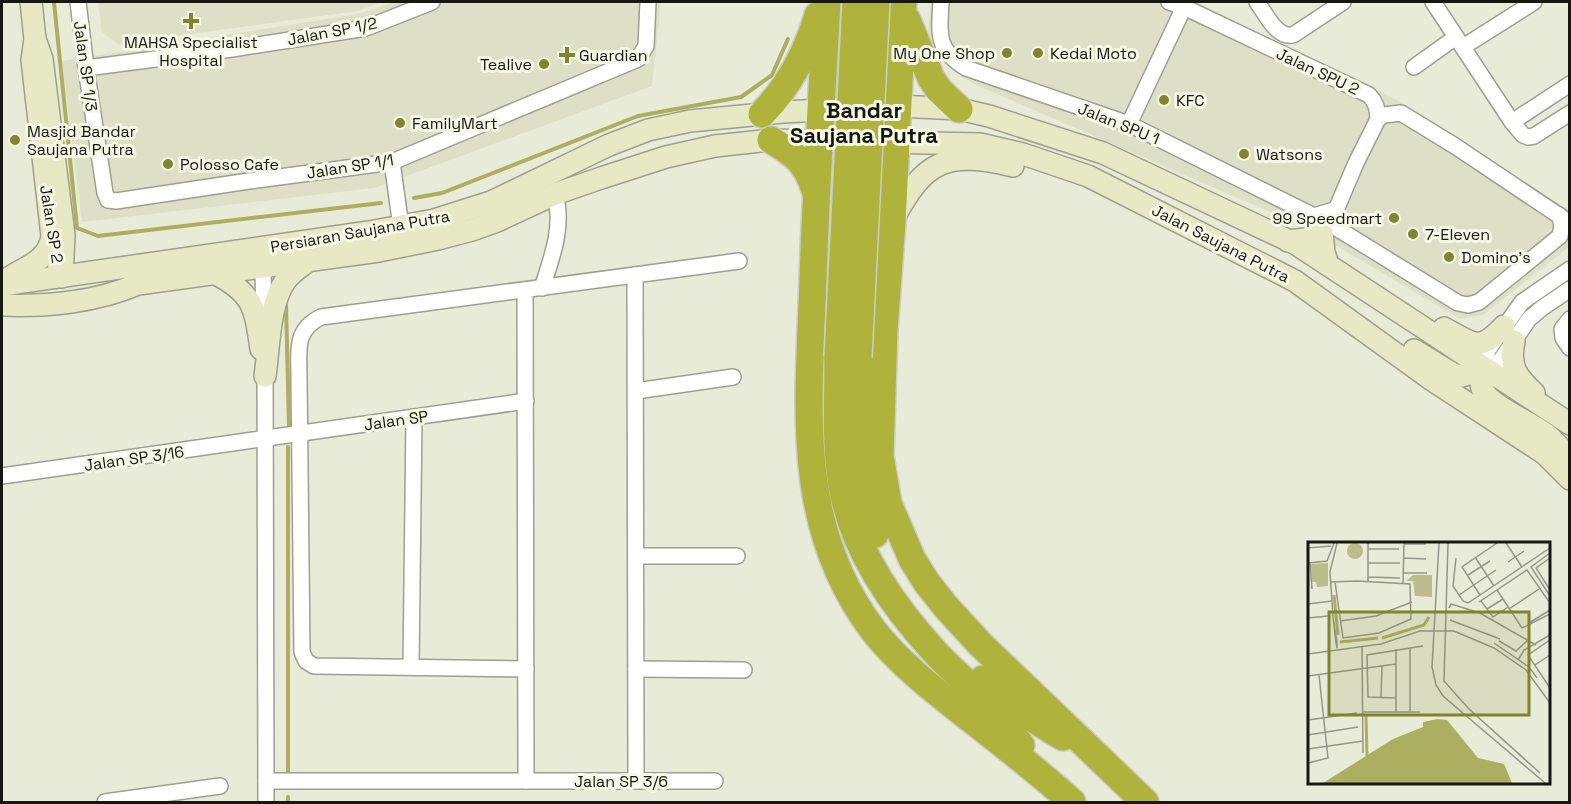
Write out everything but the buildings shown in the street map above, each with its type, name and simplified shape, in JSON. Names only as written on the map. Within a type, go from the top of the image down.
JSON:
[{"type":"highway","points":[[762,114],[780,96],[791,80],[813,33],[822,2]]},
{"type":"highway","points":[[827,2],[816,194],[808,428],[811,468],[820,519],[838,570],[851,597],[873,629],[896,656],[940,696],[1068,798]]},
{"type":"highway","points":[[856,2],[848,357],[862,482],[870,520],[886,560],[908,600],[946,643],[994,690],[1030,718],[1100,760]]},
{"type":"highway","points":[[876,2],[848,357],[837,433],[842,486],[853,525],[870,564],[893,602],[934,652],[982,699],[1068,798]]},
{"type":"highway","points":[[903,4],[884,330],[880,456],[888,503],[901,536],[927,583],[946,607],[980,644],[1145,802]]},
{"type":"highway","points":[[903,4],[931,78],[939,90],[959,109]]},
{"type":"highway","points":[[771,140],[802,161],[816,194]]},
{"type":"main road","name":"Jalan SP 2","points":[[32,2],[35,39],[32,60],[62,277]]},
{"type":"main road","name":"Jalan Saujana Putra","points":[[821,110],[898,106],[959,109],[989,116],[1103,153],[1288,241],[1334,268],[1566,422]]},
{"type":"main road","name":"Persiaran Saujana Putra","points":[[2,304],[25,306],[66,301],[118,293],[138,284],[308,261],[403,236],[434,220],[490,202],[609,145],[648,130],[690,121],[821,110]]},
{"type":"main road","name":"Persiaran Saujana Putra","points":[[2,284],[403,236],[472,230],[555,194],[666,157],[715,146],[771,140],[819,141]]},
{"type":"main road","name":"Jalan Saujana Putra","points":[[819,141],[980,144],[1023,154],[1077,172],[1121,191],[1295,281],[1432,380],[1545,454],[1569,479]]},
{"type":"main road","points":[[892,222],[909,191],[928,170],[945,162],[966,159],[991,161],[1100,192],[1121,191]]},
{"type":"main road","points":[[1288,241],[1314,238],[1322,226]]},
{"type":"main road","points":[[1322,226],[1324,252],[1334,268],[1477,344],[1509,334],[1514,368],[1520,380],[1566,422]]},
{"type":"main road","points":[[2,284],[38,261],[58,236],[77,254],[108,270]]},
{"type":"main road","points":[[265,376],[272,320],[280,290],[293,272],[308,261]]},
{"type":"main road","points":[[216,274],[239,288],[254,308],[265,376]]},
{"type":"main road","points":[[62,277],[66,283],[78,291],[138,284]]},
{"type":"main road","points":[[2,304],[50,295],[57,291],[62,277]]},
{"type":"main road","points":[[1295,281],[1325,291],[1452,374],[1462,376],[1483,369],[1481,384],[1484,392],[1492,400],[1547,434],[1560,446],[1569,460]]},
{"type":"street","name":"Jalan SP 1/3","points":[[78,2],[86,68],[105,193],[108,200]]},
{"type":"street","name":"Jalan SP 1/2","points":[[86,68],[232,49],[366,28],[432,2]]},
{"type":"street","name":"Jalan SP 1/1","points":[[108,200],[116,201],[392,162],[638,59],[646,46],[648,2]]},
{"type":"street","name":"Jalan SPU 1","points":[[941,2],[940,40],[945,51],[953,60],[966,68],[1129,124],[1322,226],[1458,303],[1468,305],[1479,302],[1560,236],[1564,219]]},
{"type":"street","name":"Jalan SPU 2","points":[[1169,2],[1369,95],[1376,105],[1378,119]]},
{"type":"street","name":"Jalan SPU 2","points":[[1257,2],[1280,33],[1287,36],[1293,35],[1343,2]]},
{"type":"street","points":[[1432,2],[1523,135],[1534,136],[1569,113]]},
{"type":"street","points":[[1414,67],[1534,2]]},
{"type":"street","points":[[1129,124],[1184,7]]},
{"type":"street","points":[[1512,122],[1569,84]]},
{"type":"street","points":[[1322,226],[1337,208],[1378,119],[1384,115],[1401,113],[1564,219]]},
{"type":"street","points":[[392,162],[403,236]]},
{"type":"street","points":[[543,288],[557,241],[558,204],[555,194]]},
{"type":"street","points":[[526,669],[314,666],[306,661],[302,652],[299,434],[301,334],[306,326],[321,317],[739,261]]},
{"type":"street","points":[[263,267],[266,439],[266,802]]},
{"type":"street","points":[[1509,334],[1522,302],[1569,269]]},
{"type":"street","points":[[635,275],[636,781]]},
{"type":"street","points":[[525,290],[526,781]]},
{"type":"street","points":[[1483,369],[1488,350],[1569,290]]},
{"type":"street","points":[[1566,324],[1563,338],[1569,348]]},
{"type":"street","points":[[636,390],[733,377]]},
{"type":"street","name":"Jalan SP","points":[[266,439],[526,401]]},
{"type":"street","points":[[411,668],[414,417]]},
{"type":"street","name":"Jalan SP 3/16","points":[[2,476],[266,439]]},
{"type":"street","points":[[636,556],[737,556]]},
{"type":"street","points":[[636,669],[744,670]]},
{"type":"street","name":"Jalan SP 3/6","points":[[266,782],[715,781]]},
{"type":"street","points":[[105,802],[220,786]]},
{"type":"shaded area","name":"MAHSA Specialist Hospital","points":[[98,2],[381,2],[358,11],[118,44],[102,32]]},
{"type":"shaded area","points":[[395,2],[661,2],[652,86],[374,188],[82,222],[62,61],[358,14]]},
{"type":"shaded area","points":[[931,2],[1196,2],[1395,99],[1569,210],[1569,247],[1483,315],[1460,319],[1303,226],[976,85],[950,68],[928,32]]},
{"type":"waterway","points":[[54,2],[77,228],[98,236],[381,203]]},
{"type":"waterway","points":[[414,198],[442,193],[638,116],[741,97],[772,75],[788,39]]},
{"type":"waterway","points":[[286,305],[289,426]]},
{"type":"waterway","points":[[288,447],[288,774]]},
{"type":"waterway","points":[[288,797],[288,802]]},
{"type":"place","name":"MAHSA Specialist Hospital","points":[[191,21]]},
{"type":"place","name":"My One Shop","points":[[1007,53]]},
{"type":"place","name":"Kedai Moto","points":[[1038,53]]},
{"type":"place","name":"Guardian","points":[[567,55]]},
{"type":"place","name":"Tealive","points":[[544,64]]},
{"type":"place","name":"KFC","points":[[1164,100]]},
{"type":"place","name":"FamilyMart","points":[[400,123]]},
{"type":"place","name":"Masjid Bandar Saujana Putra","points":[[15,140]]},
{"type":"place","name":"Watsons","points":[[1244,154]]},
{"type":"place","name":"Polosso Cafe","points":[[168,164]]},
{"type":"place","name":"99 Speedmart","points":[[1394,218]]},
{"type":"place","name":"7-Eleven","points":[[1413,234]]},
{"type":"place","name":"Domino's","points":[[1449,257]]},
{"type":"district","name":"Bandar Saujana Putra","points":[[864,122]]}]
